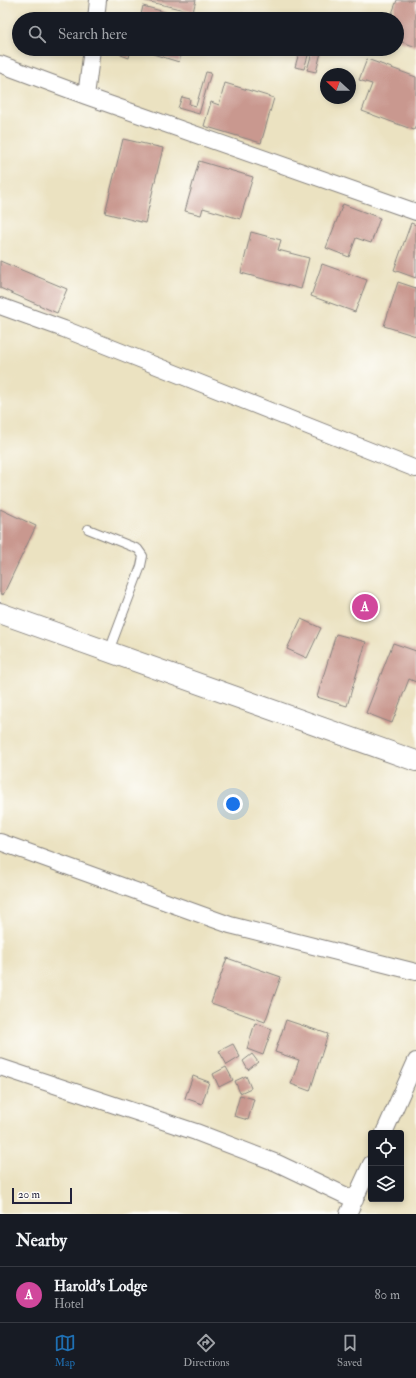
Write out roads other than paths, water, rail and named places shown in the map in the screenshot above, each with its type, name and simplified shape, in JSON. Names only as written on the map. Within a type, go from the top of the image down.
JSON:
[{"type":"street","points":[[97,12],[98,0]]},
{"type":"street","points":[[86,96],[91,56]]},
{"type":"street","points":[[0,64],[86,96],[416,212]]},
{"type":"street","points":[[0,306],[64,329],[416,468]]},
{"type":"street","points":[[0,613],[416,761]]},
{"type":"street","points":[[0,842],[230,925],[416,972]]},
{"type":"street","points":[[385,1130],[416,1061]]},
{"type":"street","points":[[0,1067],[196,1132],[277,1163],[355,1200]]},
{"type":"street","points":[[348,1214],[370,1166]]},
{"type":"lane","points":[[88,529],[133,546],[138,549],[142,556],[141,566],[109,651]]},
{"type":"place","name":"Harold's Lodge","points":[[365,607]]}]
